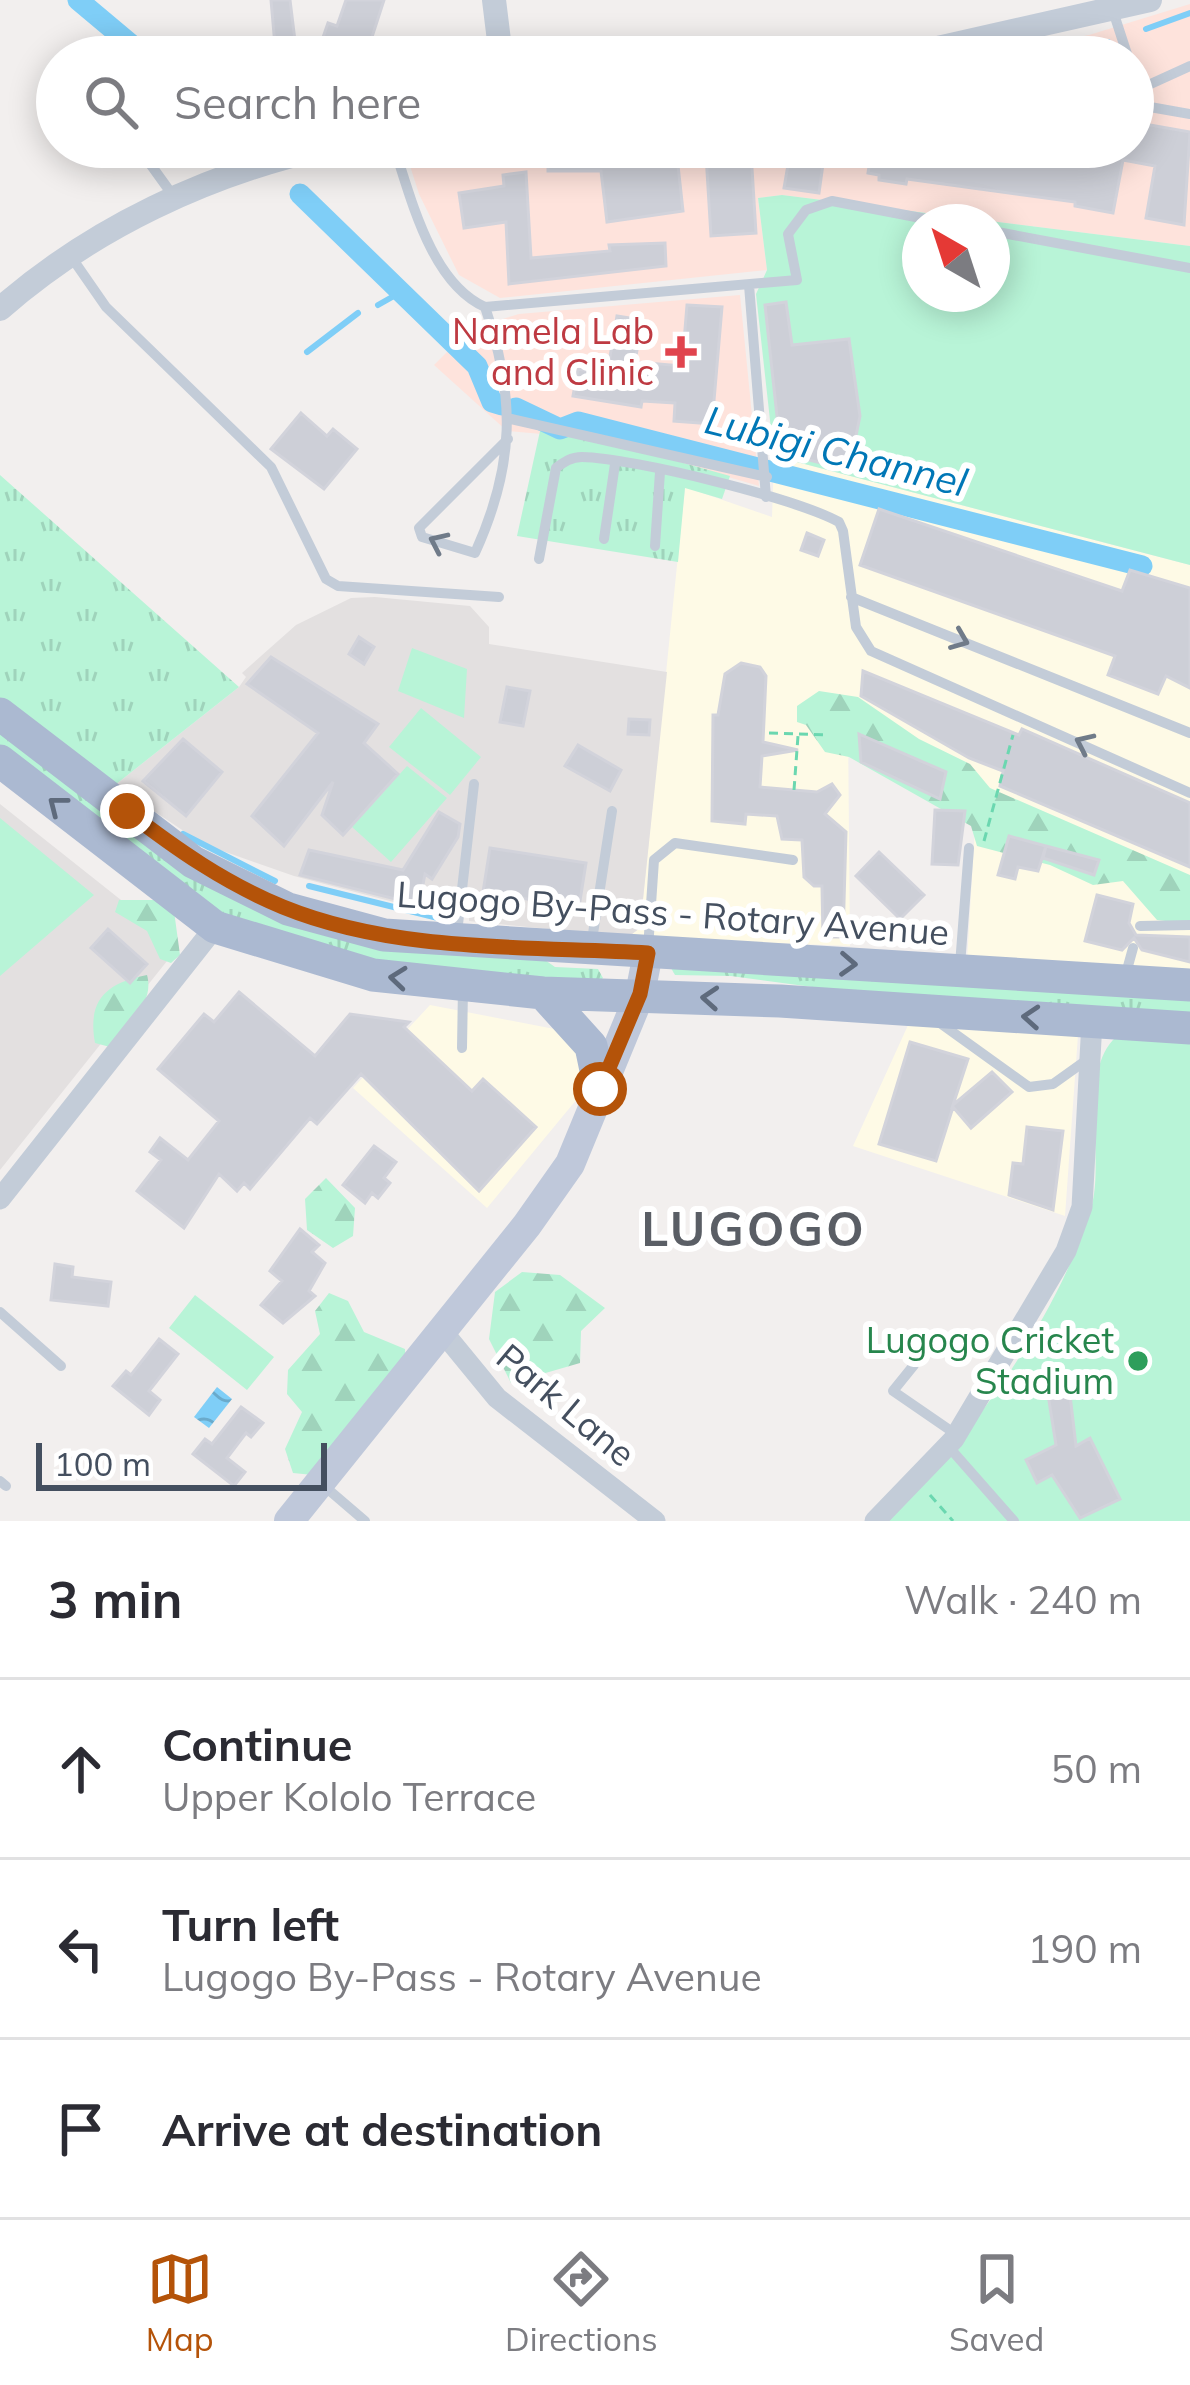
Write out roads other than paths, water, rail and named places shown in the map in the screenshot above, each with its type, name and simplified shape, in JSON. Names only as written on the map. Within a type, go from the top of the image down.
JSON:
[{"type":"main road","name":"Lugogo By-Pass - Rotary Avenue","points":[[0,714],[193,862],[288,909],[384,935],[960,970],[1129,964],[1190,985]]},
{"type":"main road","points":[[0,761],[215,927],[373,975],[543,993],[780,1001],[1190,1028]]},
{"type":"main road","points":[[290,1521],[560,1178],[640,994],[648,953]]},
{"type":"main road","points":[[780,1001],[782,960]]},
{"type":"main road","points":[[543,993],[591,1046],[600,1089]]},
{"type":"street","points":[[494,0],[498,36]]},
{"type":"street","points":[[996,36],[1150,0]]},
{"type":"street","points":[[0,309],[71,256],[174,197],[250,168]]},
{"type":"street","points":[[0,1199],[215,927]]},
{"type":"street","points":[[875,1521],[952,1440],[1066,1251],[1082,1207],[1091,1021]]},
{"type":"street","name":"Park Lane","points":[[442,1331],[496,1398],[655,1521]]},
{"type":"lane","points":[[1113,11],[1121,36]]},
{"type":"lane","points":[[1154,82],[1190,65]]},
{"type":"lane","points":[[1154,108],[1190,114]]},
{"type":"lane","points":[[153,168],[174,197]]},
{"type":"lane","points":[[402,168],[436,256],[456,286],[484,307],[511,419],[508,439],[475,553],[422,537],[419,528],[508,439]]},
{"type":"lane","points":[[484,307],[796,280],[788,234],[806,210],[832,202],[902,215]]},
{"type":"lane","points":[[1010,234],[1190,268]]},
{"type":"lane","points":[[71,256],[106,307],[271,467],[326,580],[338,586],[499,597]]},
{"type":"lane","points":[[749,284],[766,497]]},
{"type":"lane","points":[[511,419],[767,477]]},
{"type":"lane","points":[[539,559],[556,468],[581,457],[766,497],[839,522],[856,627],[871,651],[1020,713],[1190,793]]},
{"type":"lane","points":[[604,539],[615,464]]},
{"type":"lane","points":[[655,546],[660,472]]},
{"type":"lane","points":[[851,597],[1190,733]]},
{"type":"lane","points":[[457,942],[474,784]]},
{"type":"lane","points":[[591,950],[612,811]]},
{"type":"lane","points":[[648,953],[654,860],[662,848],[675,843],[794,860]]},
{"type":"lane","points":[[960,970],[969,848]]},
{"type":"lane","points":[[1140,926],[1190,925]]},
{"type":"lane","points":[[461,1048],[464,984]]},
{"type":"lane","points":[[919,1010],[1029,1087],[1053,1084],[1088,1059]]},
{"type":"lane","points":[[0,1312],[61,1366]]},
{"type":"lane","points":[[914,1365],[893,1391],[952,1440],[1014,1521]]},
{"type":"lane","points":[[320,1483],[365,1521]]},
{"type":"water","points":[[217,1387],[232,1399],[209,1428],[194,1417]]},
{"type":"waterway","name":"Lubigi Channel","points":[[78,0],[121,36]]},
{"type":"waterway","points":[[1146,29],[1190,13]]},
{"type":"waterway","name":"Lubigi Channel","points":[[300,194],[477,366],[492,402],[502,405]]},
{"type":"waterway","points":[[378,305],[401,292]]},
{"type":"waterway","points":[[307,352],[358,313]]},
{"type":"waterway","points":[[463,353],[479,340],[494,339]]},
{"type":"waterway","name":"Lubigi Channel","points":[[516,408],[560,429],[578,422],[1142,566]]},
{"type":"waterway","points":[[183,834],[275,881]]},
{"type":"waterway","points":[[309,886],[446,920]]},
{"type":"place","name":"Namela Lab and Clinic","points":[[681,352]]},
{"type":"place","name":"Lugogo Cricket Stadium","points":[[1138,1361]]},
{"type":"district","name":"LUGOGO","points":[[754,1229]]}]
